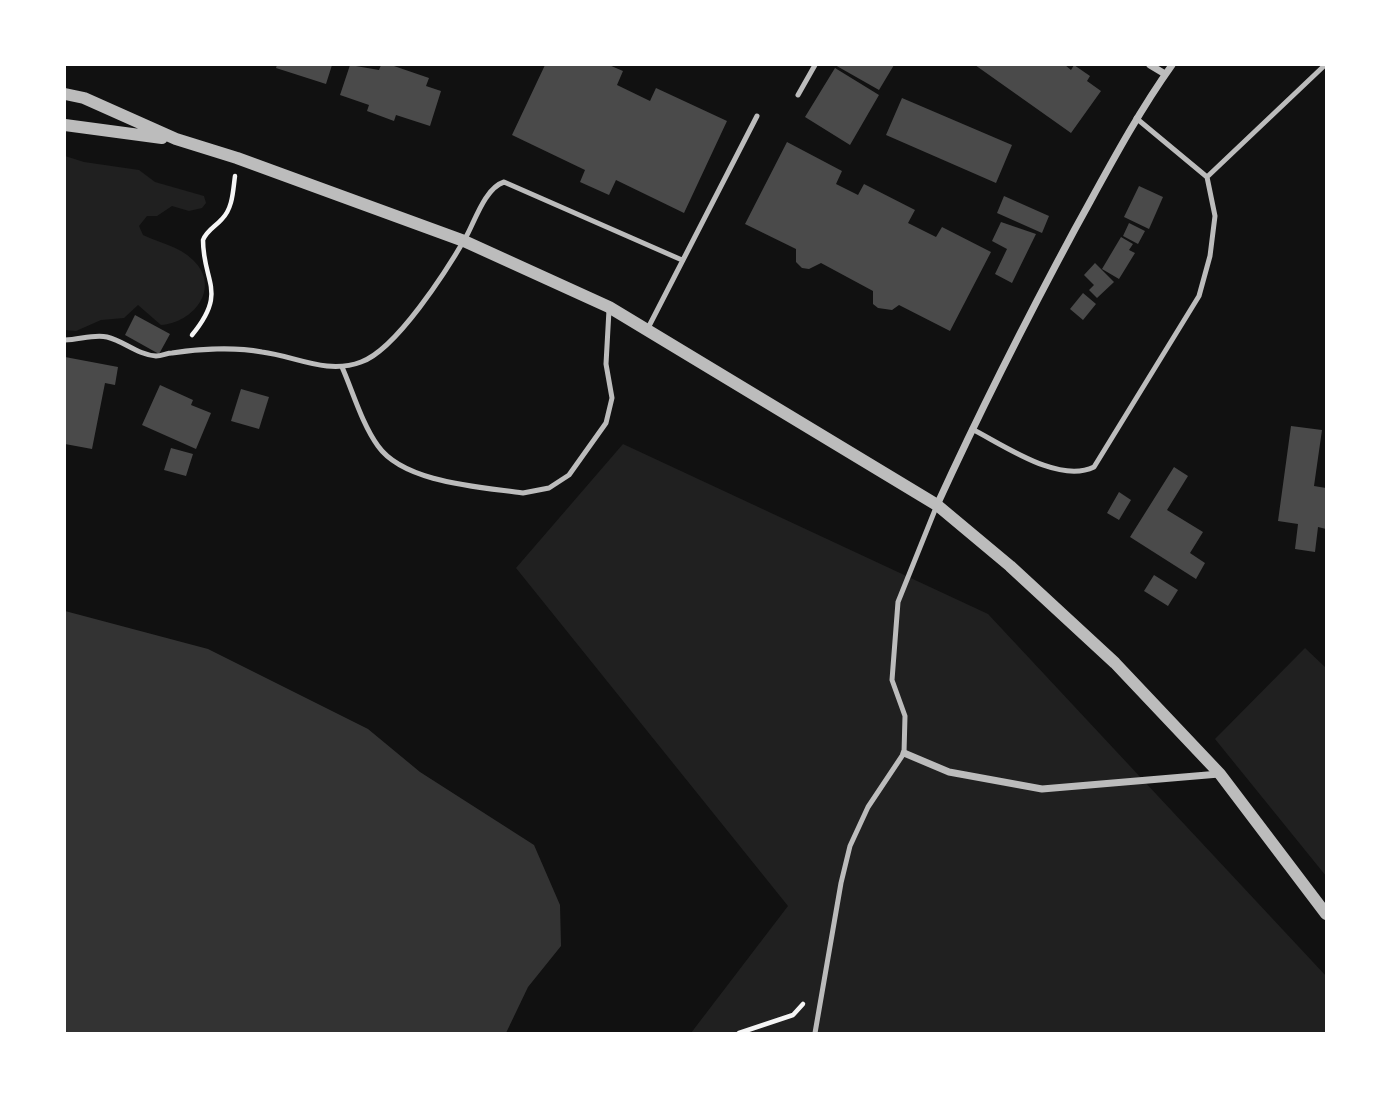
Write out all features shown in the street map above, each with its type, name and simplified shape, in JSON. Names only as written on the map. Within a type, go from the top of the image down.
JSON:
[{"type":"street","points":[[1150,65],[1165,74]]},
{"type":"street","points":[[937,505],[972,429],[1136,118],[1172,65]]},
{"type":"street","points":[[65,94],[84,98],[176,139],[237,158],[464,241],[610,307],[937,505],[1010,566],[1115,663],[1220,774],[1326,914]]},
{"type":"street","points":[[65,125],[176,139]]},
{"type":"street","points":[[904,753],[949,772],[1042,789],[1220,774]]},
{"type":"lane","points":[[798,95],[815,65]]},
{"type":"lane","points":[[1207,177],[1325,65]]},
{"type":"lane","points":[[647,330],[757,116]]},
{"type":"lane","points":[[972,429],[1063,473],[1082,473],[1094,467],[1199,296],[1210,256],[1215,216],[1207,177],[1136,118]]},
{"type":"lane","points":[[65,340],[106,337],[146,355],[262,351],[315,365],[342,367],[362,362],[383,350],[401,331],[464,241],[491,190],[504,182],[682,260]]},
{"type":"lane","points":[[342,367],[378,446],[400,466],[444,481],[523,493],[536,492],[569,475],[606,423],[612,398],[606,364],[610,307]]},
{"type":"lane","points":[[815,1033],[850,846],[868,807],[904,753],[905,716],[892,680],[898,602],[937,505]]},
{"type":"path","points":[[172,353],[182,346],[201,323],[213,295],[203,240],[206,232],[224,218],[229,209],[237,158]]},
{"type":"path","points":[[739,1033],[793,1015],[822,987]]},
{"type":"shaded area","points":[[65,156],[84,162],[139,170],[155,182],[204,196],[206,203],[202,208],[189,211],[172,206],[157,216],[147,216],[139,226],[143,235],[182,251],[201,271],[205,282],[204,292],[193,311],[173,323],[161,325],[138,305],[124,318],[101,320],[76,331],[65,330]]},
{"type":"shaded area","points":[[623,444],[988,614],[1326,976],[1326,1033],[691,1033],[788,906],[516,568]]},
{"type":"shaded area","points":[[65,611],[208,649],[368,729],[420,772],[534,845],[560,905],[561,946],[528,987],[506,1033],[65,1033]]},
{"type":"shaded area","points":[[1305,648],[1326,668],[1326,876],[1215,739]]},
{"type":"building","points":[[277,65],[332,65],[326,84],[276,68]]},
{"type":"building","points":[[350,65],[379,70],[381,65],[391,65],[429,78],[426,86],[441,91],[430,126],[396,115],[394,121],[367,111],[369,105],[340,95]]},
{"type":"building","points":[[545,65],[609,65],[623,71],[617,85],[650,101],[656,88],[727,121],[684,213],[616,180],[609,195],[580,182],[585,170],[512,135]]},
{"type":"building","points":[[835,65],[894,65],[879,90]]},
{"type":"building","points":[[975,65],[1065,65],[1071,70],[1074,65],[1090,76],[1087,81],[1101,91],[1071,133]]},
{"type":"building","points":[[835,68],[879,95],[850,145],[805,117]]},
{"type":"building","points":[[902,98],[1012,145],[996,183],[886,135]]},
{"type":"building","points":[[787,142],[842,171],[836,184],[858,195],[864,184],[915,210],[908,223],[936,237],[942,227],[991,252],[950,331],[899,305],[892,310],[878,308],[873,304],[873,291],[821,263],[809,269],[802,268],[796,262],[796,249],[745,224]]},
{"type":"building","points":[[1139,186],[1163,197],[1149,229],[1124,217]]},
{"type":"building","points":[[1004,196],[1049,216],[1042,233],[997,213]]},
{"type":"building","points":[[1001,222],[1036,234],[1012,283],[995,274],[1007,249],[992,241]]},
{"type":"building","points":[[1129,223],[1145,231],[1138,244],[1123,236]]},
{"type":"building","points":[[1121,237],[1133,244],[1129,250],[1135,253],[1119,279],[1102,269]]},
{"type":"building","points":[[1095,263],[1114,282],[1097,298],[1089,290],[1094,285],[1084,275]]},
{"type":"building","points":[[1083,293],[1096,304],[1083,320],[1070,309]]},
{"type":"building","points":[[135,315],[170,334],[159,354],[125,335]]},
{"type":"building","points":[[65,357],[118,367],[115,385],[105,383],[92,449],[65,444]]},
{"type":"building","points":[[160,385],[193,400],[191,405],[211,413],[196,449],[142,425]]},
{"type":"building","points":[[241,389],[269,397],[259,429],[231,421]]},
{"type":"building","points":[[1291,426],[1322,430],[1314,486],[1326,488],[1326,529],[1318,527],[1315,552],[1295,549],[1298,524],[1278,521]]},
{"type":"building","points":[[171,448],[193,454],[186,476],[164,470]]},
{"type":"building","points":[[1174,467],[1188,476],[1167,510],[1203,532],[1190,553],[1205,563],[1196,579],[1130,537]]},
{"type":"building","points":[[1119,492],[1131,500],[1119,520],[1107,513]]},
{"type":"building","points":[[1154,575],[1178,590],[1168,606],[1144,591]]}]
